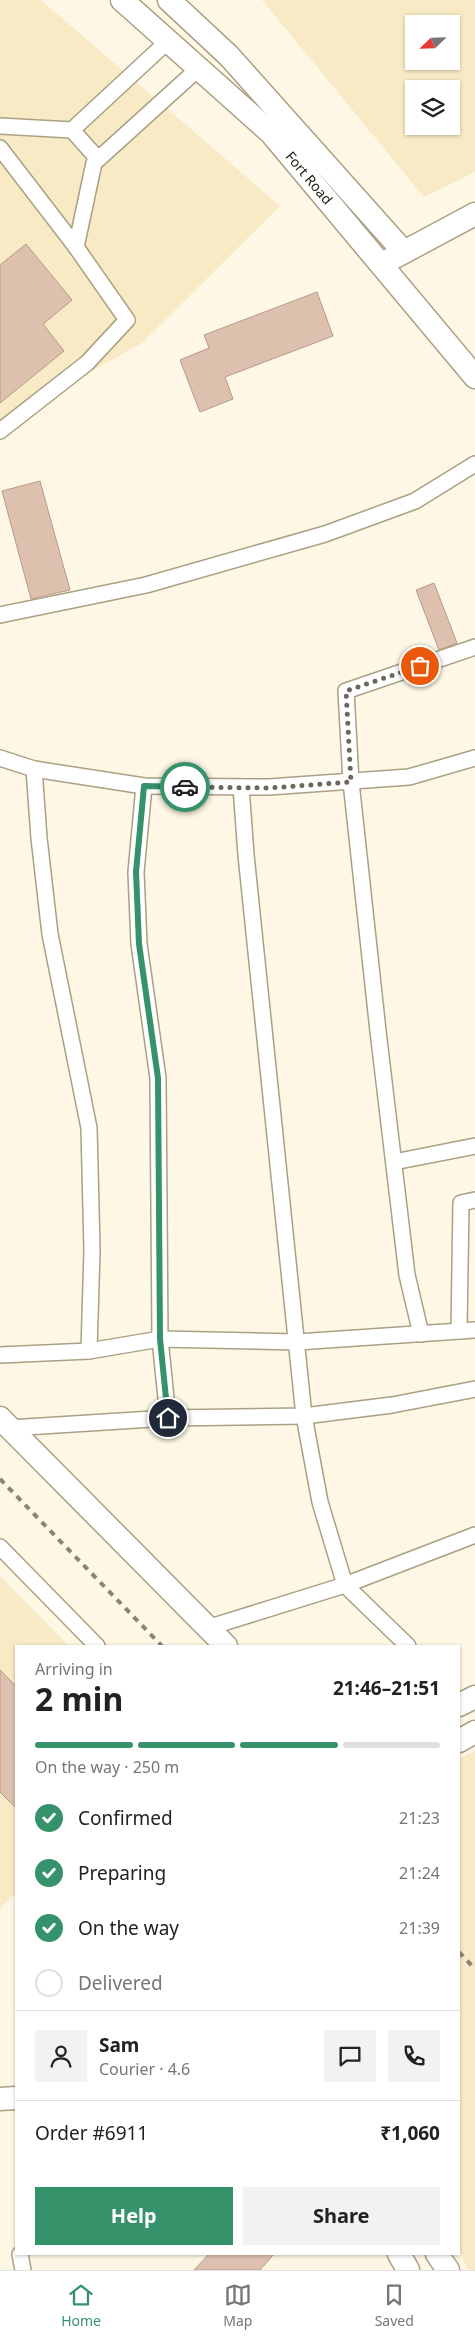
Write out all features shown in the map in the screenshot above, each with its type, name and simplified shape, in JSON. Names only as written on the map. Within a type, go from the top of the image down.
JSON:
[{"type":"main road","name":"Fort Road","points":[[122,0],[271,133],[475,377]]},
{"type":"main road","points":[[169,0],[229,56],[404,252]]},
{"type":"main road","points":[[381,264],[475,214]]},
{"type":"main road","points":[[5,1423],[225,1645]]},
{"type":"main road","points":[[460,1740],[475,1732]]},
{"type":"main road","points":[[0,2099],[15,2098]]},
{"type":"main road","points":[[400,2255],[408,2270]]},
{"type":"main road","points":[[438,2255],[448,2270]]},
{"type":"street","points":[[72,130],[168,41]]},
{"type":"street","points":[[76,246],[94,163],[198,68]]},
{"type":"street","points":[[0,126],[72,130],[98,159]]},
{"type":"street","points":[[0,148],[76,246],[127,320],[87,363],[0,431]]},
{"type":"street","points":[[0,615],[146,585],[325,534],[415,501],[475,464]]},
{"type":"street","points":[[421,1334],[407,1276],[351,782],[346,691],[475,647]]},
{"type":"street","points":[[0,758],[34,769],[144,786],[269,788],[409,777],[475,758]]},
{"type":"street","points":[[34,769],[39,838],[50,934],[89,1128],[92,1250],[89,1351]]},
{"type":"street","points":[[144,786],[136,872],[139,944],[158,1078],[160,1339],[168,1418]]},
{"type":"street","points":[[241,787],[247,864],[304,1416],[320,1502],[345,1585],[407,1645]]},
{"type":"street","points":[[394,1162],[475,1146]]},
{"type":"street","points":[[460,1331],[461,1203],[475,1200]]},
{"type":"street","points":[[0,1355],[89,1351],[160,1339],[297,1342],[475,1330]]},
{"type":"street","points":[[5,1423],[304,1416],[392,1405],[475,1390]]},
{"type":"street","points":[[207,1628],[345,1585],[475,1535]]},
{"type":"street","points":[[0,1547],[96,1645]]},
{"type":"street","points":[[20,2255],[23,2270]]},
{"type":"shaded area","points":[[0,0],[41,0],[280,206],[142,343],[0,422]]},
{"type":"shaded area","points":[[262,0],[475,0],[475,172],[424,197]]},
{"type":"shaded area","points":[[0,1576],[68,1645],[15,1645],[15,1894],[0,1908]]},
{"type":"shaded area","points":[[475,1751],[475,2270],[468,2270],[460,2252],[460,1760],[465,1755]]},
{"type":"building","points":[[26,244],[72,300],[43,324],[64,351],[0,403],[0,265]]},
{"type":"building","points":[[317,292],[333,336],[225,377],[233,399],[200,412],[180,360],[209,348],[204,335]]},
{"type":"building","points":[[40,481],[70,590],[31,599],[2,491]]},
{"type":"building","points":[[434,583],[457,643],[439,650],[416,590]]},
{"type":"building","points":[[0,1670],[15,1685],[15,1807],[0,1792]]},
{"type":"building","points":[[208,2255],[273,2255],[260,2270],[194,2270]]},
{"type":"railway","points":[[0,1479],[161,1645]]},
{"type":"railway","points":[[460,1953],[475,1969]]},
{"type":"way so far","points":[[185,787],[269,788],[351,782],[346,691],[420,666]]},
{"type":"route","points":[[168,1418],[160,1339],[158,1078],[139,944],[136,872],[140,807],[144,786],[185,787]]}]
